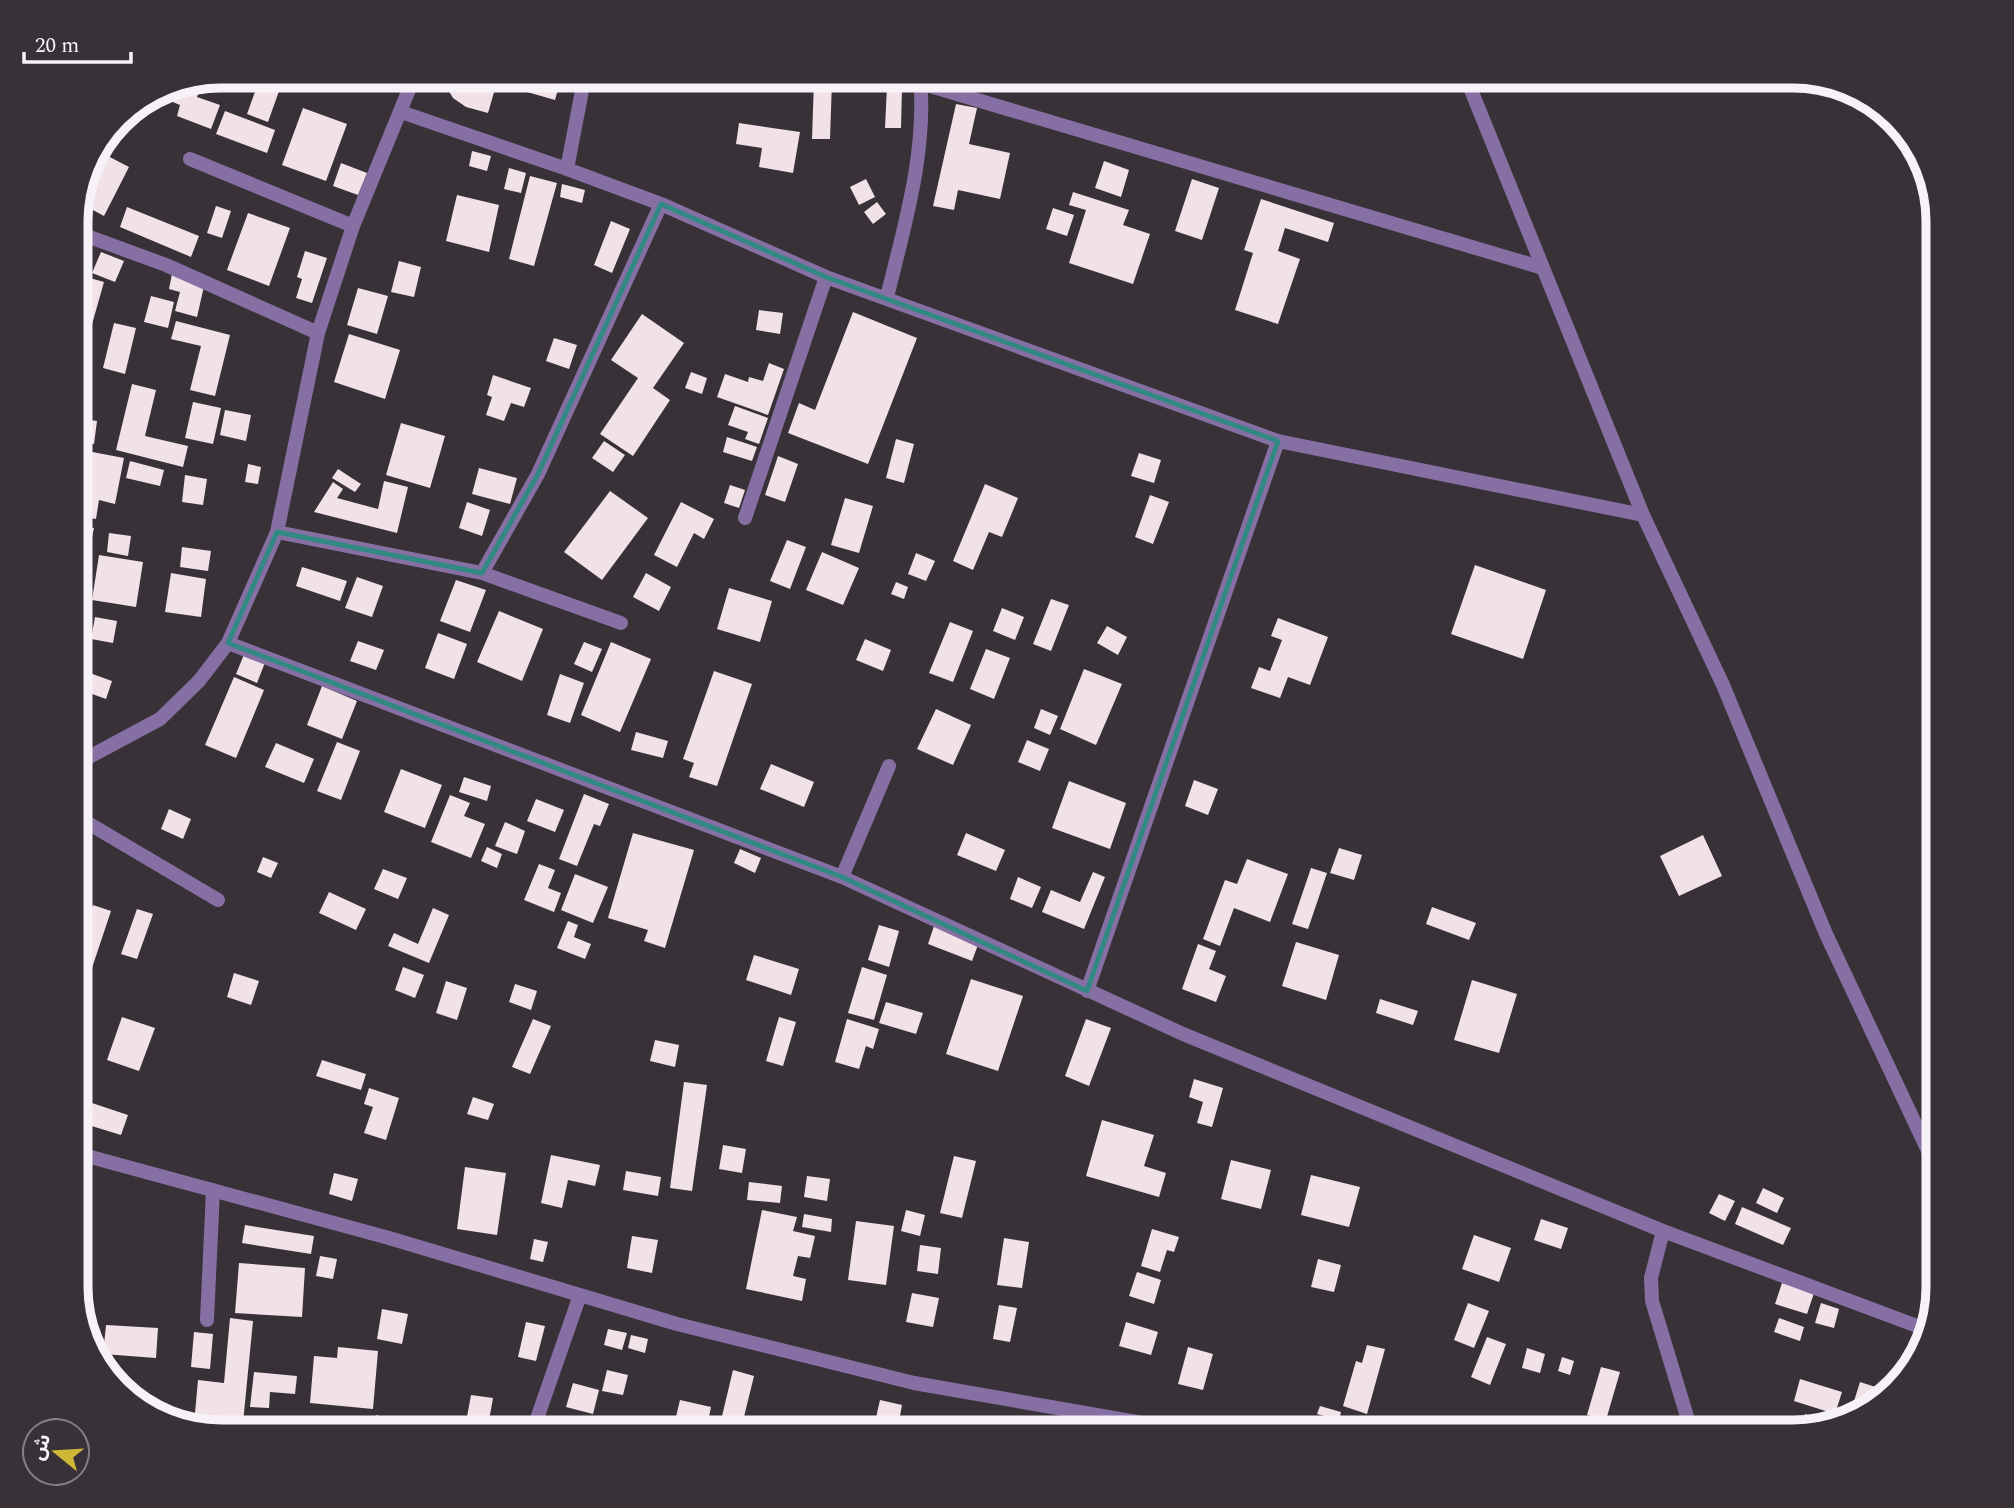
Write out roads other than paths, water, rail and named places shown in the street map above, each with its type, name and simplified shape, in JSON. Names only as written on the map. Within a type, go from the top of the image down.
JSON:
[{"type":"street","points":[[88,758],[160,719],[199,681],[228,643],[277,532],[318,333],[354,226],[410,88]]},
{"type":"street","points":[[567,169],[583,88]]},
{"type":"street","points":[[887,297],[918,167],[922,124],[920,88]]},
{"type":"street","points":[[950,88],[1544,268]]},
{"type":"street","points":[[1470,88],[1643,515],[1723,685],[1826,934],[1926,1146]]},
{"type":"street","points":[[401,112],[661,204],[826,277],[887,297],[1278,442],[1643,515]]},
{"type":"street","points":[[190,159],[354,226]]},
{"type":"street","points":[[482,573],[538,474],[661,204]]},
{"type":"street","points":[[88,236],[166,265],[318,333]]},
{"type":"street","points":[[745,518],[826,277]]},
{"type":"street","points":[[1087,991],[1278,442]]},
{"type":"street","points":[[277,532],[482,573],[621,623]]},
{"type":"street","points":[[228,643],[842,877],[1183,1034],[1663,1231],[1920,1327]]},
{"type":"street","points":[[842,877],[889,766]]},
{"type":"street","points":[[88,824],[218,900]]},
{"type":"street","points":[[88,1156],[677,1324],[914,1383],[1117,1420]]},
{"type":"street","points":[[207,1320],[213,1190]]},
{"type":"street","points":[[1663,1231],[1651,1278],[1652,1301],[1688,1420]]},
{"type":"street","points":[[537,1420],[580,1295]]}]
